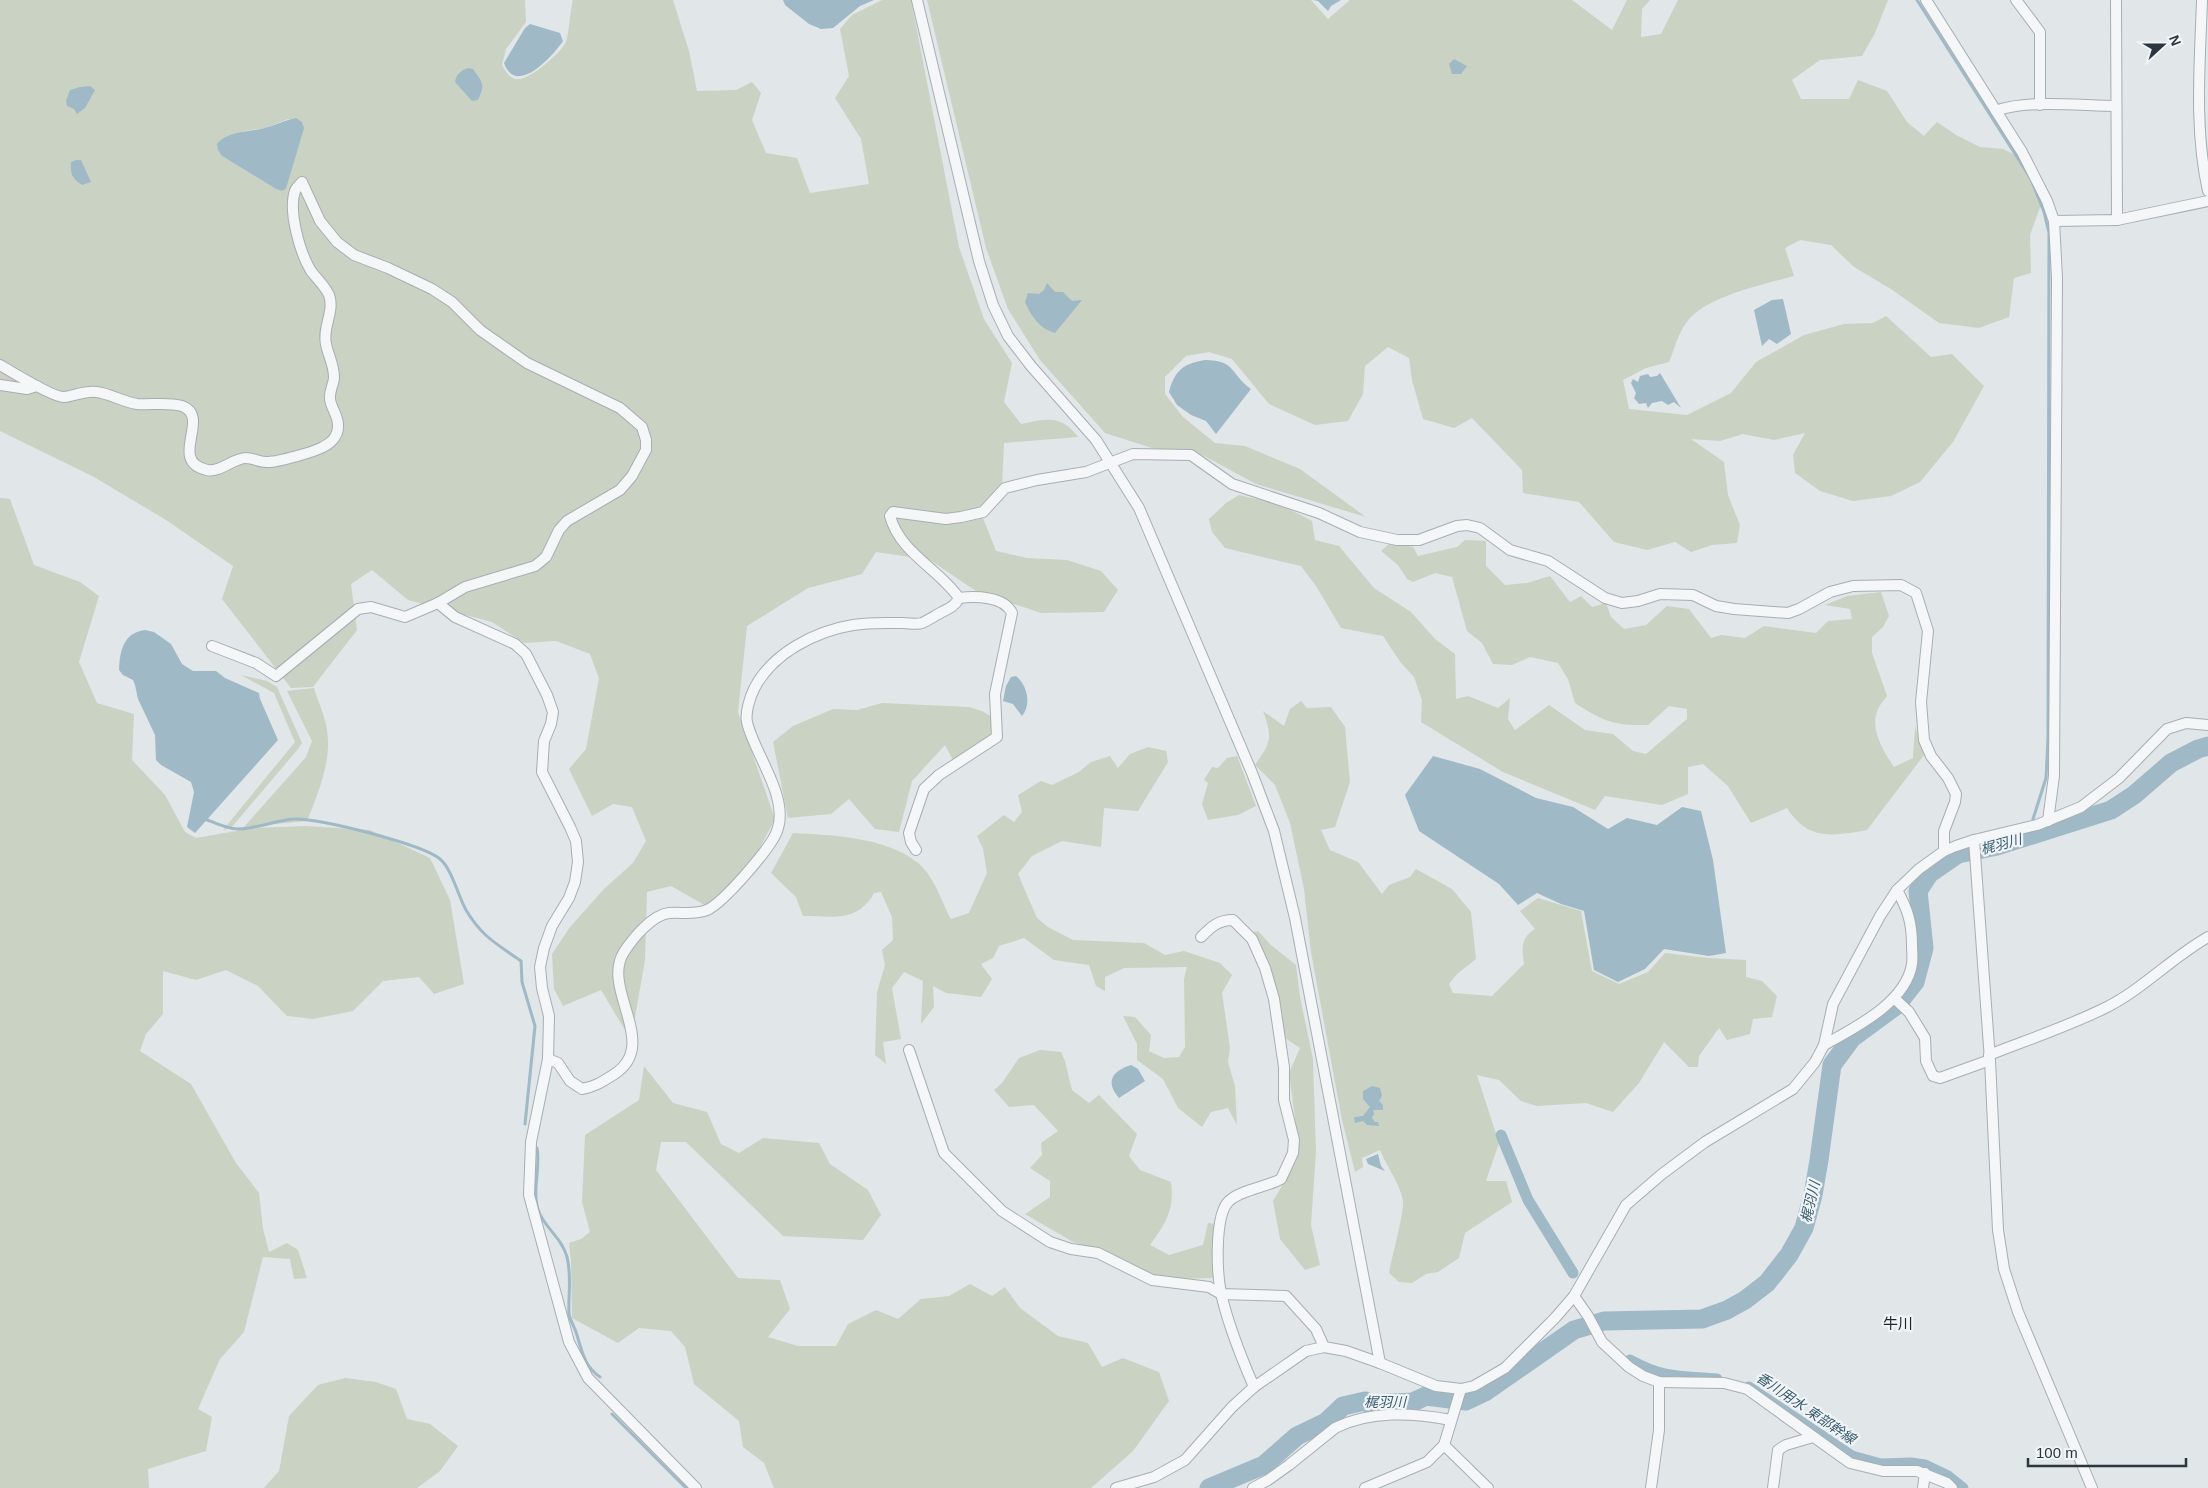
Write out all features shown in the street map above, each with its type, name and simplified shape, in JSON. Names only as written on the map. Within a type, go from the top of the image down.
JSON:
[{"type":"street","points":[[917,0],[979,261],[993,305],[1008,336],[1031,366],[1096,440],[1139,508],[1252,773],[1274,831],[1295,918],[1380,1362]]},
{"type":"street","points":[[1926,0],[2022,152],[2047,200],[2054,220],[2057,278],[2054,776],[2048,821]]},
{"type":"street","points":[[2016,0],[2040,32],[2040,105]]},
{"type":"street","points":[[2116,0],[2116,220]]},
{"type":"street","points":[[2202,0],[2199,95],[2202,148],[2208,191]]},
{"type":"street","points":[[1996,110],[2007,106],[2116,106]]},
{"type":"street","points":[[0,365],[36,386],[63,398],[95,391],[135,404],[180,405],[187,408],[192,413],[194,421],[188,446],[190,455],[194,463],[206,470],[213,470],[248,458],[267,463],[323,447],[337,435],[338,427],[338,418],[330,402],[334,379],[333,366],[325,341],[330,302],[328,294],[310,269],[297,233],[293,215],[295,190],[302,182],[320,221],[337,242],[354,255],[388,268],[432,289],[452,302],[480,330],[527,363],[620,408],[642,428],[646,440],[646,450],[632,476],[620,490],[567,521],[560,530],[546,557],[535,566],[465,588],[438,603],[405,617],[370,607],[358,609],[276,676],[256,663],[212,646]]},
{"type":"street","points":[[2054,220],[2116,220],[2208,201]]},
{"type":"street","points":[[0,385],[27,389],[36,386]]},
{"type":"street","points":[[959,598],[900,538],[890,516],[893,512],[946,519],[975,514],[983,512],[1005,488],[1037,480],[1086,472],[1133,454],[1191,454],[1232,484],[1319,513],[1360,532],[1397,540],[1419,540],[1467,525],[1480,528],[1510,550],[1548,561],[1605,598],[1622,602],[1638,601],[1660,594],[1693,595],[1716,606],[1788,613],[1830,592],[1854,586],[1901,585],[1916,593],[1928,631],[1920,702],[1924,740],[1931,756],[1948,778],[1956,794],[1956,802],[1944,831],[1944,851]]},
{"type":"street","points":[[916,850],[908,833],[924,789],[939,775],[997,737],[995,694],[1012,614],[1010,608],[1003,603],[974,596],[959,598]]},
{"type":"street","points":[[548,1059],[558,1062],[570,1081],[582,1089],[594,1087],[622,1070],[628,1059],[633,1041],[631,1022],[620,989],[617,968],[621,956],[630,944],[656,918],[667,913],[705,911],[714,906],[750,869],[777,831],[780,812],[776,794],[747,721],[753,690],[764,674],[801,642],[816,636],[854,624],[921,624],[956,605],[959,598]]},
{"type":"street","points":[[438,603],[455,617],[515,644],[526,654],[547,695],[553,712],[551,724],[544,741],[542,772],[576,841],[578,862],[575,882],[569,898],[552,926],[544,948],[540,968],[542,988],[550,1016],[548,1059],[531,1142],[529,1195],[569,1342],[588,1378],[696,1488]]},
{"type":"street","points":[[1116,1488],[1154,1476],[1185,1460],[1232,1408],[1254,1387],[1306,1351],[1324,1347],[1346,1351],[1380,1362],[1436,1386],[1459,1393],[1505,1368],[1555,1318],[1574,1296],[1626,1205],[1662,1174],[1705,1142],[1793,1089],[1815,1062],[1824,1046],[1834,1004],[1880,916],[1897,890],[1919,869],[1944,851],[2048,821],[2081,807],[2119,778],[2167,728],[2186,723],[2208,725]]},
{"type":"street","points":[[1974,843],[1989,1058],[1998,1230],[2004,1269],[2018,1312],[2092,1488]]},
{"type":"street","points":[[1824,1046],[1872,1017],[1895,999],[1906,982],[1912,965],[1912,941],[1908,911],[1897,890]]},
{"type":"street","points":[[1201,937],[1215,924],[1224,920],[1233,920],[1252,939],[1262,961],[1274,1000],[1284,1067],[1284,1100],[1294,1140],[1293,1153],[1282,1179],[1230,1199],[1224,1207],[1218,1233],[1221,1294],[1244,1365],[1254,1387]]},
{"type":"street","points":[[1895,999],[1909,1012],[1924,1038],[1926,1061],[1933,1076],[1940,1078],[2102,1010],[2123,998],[2169,963],[2208,938]]},
{"type":"street","points":[[909,1050],[944,1153],[1002,1212],[1050,1242],[1071,1249],[1098,1254],[1152,1280],[1209,1287],[1221,1294],[1286,1296],[1316,1329],[1324,1347]]},
{"type":"street","points":[[1574,1296],[1588,1316],[1602,1342],[1629,1367],[1642,1376],[1659,1382],[1724,1383],[1748,1390],[1850,1463],[1883,1471],[1917,1471],[1947,1483],[1952,1488]]},
{"type":"street","points":[[1651,1488],[1658,1430],[1659,1382]]},
{"type":"street","points":[[1366,1488],[1427,1462],[1444,1445],[1459,1393]]},
{"type":"street","points":[[1253,1488],[1275,1475],[1335,1428],[1346,1423],[1364,1418],[1400,1414],[1451,1419]]},
{"type":"street","points":[[1773,1488],[1778,1450],[1786,1445],[1813,1437]]},
{"type":"street","points":[[1444,1445],[1488,1488]]},
{"type":"street","points":[[1923,1488],[1925,1473]]},
{"type":"green space","points":[[0,0],[525,0],[526,22],[506,49],[502,65],[510,77],[520,79],[535,72],[551,60],[563,47],[567,38],[573,0],[673,0],[689,51],[697,91],[736,90],[752,82],[761,93],[752,120],[766,153],[797,158],[810,193],[869,184],[861,139],[835,98],[849,76],[840,29],[852,15],[882,0],[911,0],[959,247],[984,319],[1012,363],[1004,402],[1021,424],[1046,420],[1059,421],[1078,437],[1004,443],[1002,486],[983,518],[996,551],[1027,558],[1067,560],[1101,571],[1118,590],[1104,612],[1041,613],[976,591],[930,560],[876,552],[862,574],[808,588],[747,626],[738,712],[775,819],[754,859],[708,907],[671,886],[647,892],[645,960],[631,1040],[601,990],[563,1006],[554,989],[552,954],[570,927],[604,889],[633,863],[646,841],[632,807],[613,804],[592,816],[569,769],[586,749],[599,678],[590,654],[556,641],[524,643],[492,622],[408,600],[372,570],[351,584],[357,630],[313,687],[291,688],[222,599],[233,566],[166,520],[94,477],[0,431]],"holes":[[[288,119],[302,122],[303,128],[286,189],[282,191],[222,156],[244,131],[266,128]]]},
{"type":"green space","points":[[927,0],[1311,0],[1328,19],[1350,0],[1572,0],[1612,30],[1627,0],[1650,0],[1642,9],[1641,37],[1661,34],[1678,0],[1888,0],[1875,33],[1862,56],[1820,60],[1792,80],[1801,99],[1849,99],[1858,80],[1887,91],[1907,122],[1924,136],[1937,122],[1956,135],[1980,147],[2003,149],[2032,163],[2043,199],[2030,235],[2031,273],[2014,278],[2009,317],[1979,328],[1939,323],[1891,289],[1854,267],[1831,245],[1800,240],[1785,248],[1794,276],[1720,299],[1695,314],[1683,327],[1669,362],[1646,368],[1623,380],[1629,409],[1687,415],[1731,393],[1756,362],[1804,335],[1844,324],[1873,323],[1886,316],[1931,357],[1952,354],[1984,386],[1953,442],[1920,482],[1891,496],[1853,501],[1820,491],[1795,473],[1793,455],[1805,433],[1774,440],[1743,434],[1720,441],[1691,439],[1724,462],[1728,495],[1740,525],[1737,543],[1712,545],[1691,552],[1675,542],[1647,550],[1614,542],[1579,502],[1523,493],[1522,470],[1472,418],[1454,428],[1423,419],[1412,380],[1409,358],[1388,347],[1365,366],[1363,394],[1348,421],[1315,425],[1269,404],[1232,359],[1209,352],[1186,356],[1165,377],[1165,394],[1183,417],[1215,443],[1245,446],[1300,469],[1366,517],[1256,484],[1193,450],[1158,450],[1105,433],[1040,360],[1008,309],[986,248]]},
{"type":"green space","points":[[1239,495],[1281,505],[1312,521],[1315,540],[1339,546],[1374,588],[1411,612],[1435,639],[1455,654],[1456,699],[1468,696],[1498,708],[1510,698],[1508,719],[1515,730],[1549,705],[1585,730],[1613,734],[1633,751],[1646,754],[1687,719],[1687,709],[1669,706],[1648,725],[1617,723],[1601,718],[1575,703],[1568,679],[1558,663],[1530,657],[1512,665],[1493,664],[1482,643],[1467,631],[1452,577],[1435,573],[1413,582],[1407,579],[1398,565],[1381,551],[1391,542],[1413,547],[1418,556],[1457,547],[1465,540],[1486,541],[1486,566],[1505,585],[1527,583],[1550,576],[1570,602],[1581,596],[1592,607],[1606,603],[1611,617],[1624,629],[1646,625],[1667,606],[1689,609],[1711,638],[1721,635],[1745,638],[1764,626],[1816,633],[1828,621],[1852,619],[1850,609],[1825,605],[1847,596],[1881,592],[1889,616],[1883,627],[1872,637],[1872,653],[1887,696],[1879,707],[1876,716],[1876,731],[1882,747],[1894,767],[1913,758],[1915,726],[1924,755],[1867,830],[1843,834],[1822,834],[1804,826],[1795,819],[1787,808],[1751,823],[1728,786],[1703,764],[1688,767],[1688,794],[1662,805],[1605,796],[1595,810],[1503,772],[1421,722],[1422,700],[1414,677],[1401,663],[1383,636],[1341,628],[1316,586],[1301,566],[1225,548],[1212,532],[1209,519],[1226,503]]},
{"type":"green space","points":[[0,498],[10,499],[34,565],[80,582],[99,596],[79,662],[97,703],[134,714],[132,760],[165,795],[185,832],[196,838],[253,828],[306,826],[370,830],[430,858],[450,900],[464,984],[434,994],[419,977],[383,981],[353,1011],[313,1019],[287,1016],[258,986],[226,970],[196,980],[163,971],[163,1014],[146,1034],[140,1051],[191,1084],[236,1163],[259,1193],[263,1229],[269,1252],[287,1243],[298,1250],[307,1278],[294,1279],[290,1259],[263,1257],[244,1332],[220,1359],[198,1409],[212,1417],[206,1451],[148,1469],[149,1488],[0,1488]]},
{"type":"green space","points":[[241,675],[267,681],[277,687],[302,743],[231,828],[223,830],[295,742],[274,693]]},
{"type":"green space","points":[[314,688],[326,725],[328,753],[323,777],[307,821],[244,827],[306,757],[312,741],[287,691]]},
{"type":"green space","points":[[1301,701],[1307,708],[1331,707],[1345,727],[1350,782],[1335,827],[1321,830],[1330,850],[1358,862],[1382,894],[1389,885],[1410,877],[1416,869],[1452,889],[1471,912],[1476,959],[1457,974],[1449,984],[1453,993],[1492,996],[1524,964],[1524,940],[1535,929],[1520,911],[1538,898],[1581,911],[1592,971],[1619,984],[1648,972],[1665,953],[1746,960],[1746,977],[1762,981],[1777,996],[1772,1017],[1753,1019],[1750,1034],[1727,1040],[1719,1028],[1699,1056],[1698,1067],[1689,1067],[1664,1042],[1639,1083],[1613,1112],[1586,1103],[1537,1106],[1521,1101],[1499,1080],[1477,1075],[1499,1143],[1486,1181],[1506,1181],[1512,1202],[1465,1233],[1459,1258],[1438,1272],[1426,1274],[1412,1283],[1399,1282],[1389,1273],[1400,1224],[1403,1200],[1399,1187],[1380,1150],[1362,1158],[1363,1167],[1355,1172],[1342,1120],[1311,952],[1304,889],[1290,823],[1275,785],[1255,765],[1269,740],[1263,711],[1284,726],[1290,709]]},
{"type":"green space","points":[[882,703],[969,707],[982,711],[992,717],[992,740],[954,762],[945,745],[912,781],[899,832],[875,829],[849,799],[831,814],[788,818],[773,742],[793,726],[833,709],[857,710]]},
{"type":"green space","points":[[1148,747],[1166,751],[1168,762],[1138,811],[1104,808],[1101,847],[1062,841],[1032,856],[1018,874],[1037,918],[1048,927],[1073,940],[1144,943],[1165,955],[1184,951],[1220,963],[1232,975],[1222,993],[1230,1048],[1228,1062],[1235,1086],[1237,1125],[1228,1108],[1211,1112],[1202,1127],[1178,1108],[1163,1079],[1137,1060],[1137,1044],[1123,1016],[1135,1017],[1151,1035],[1149,1051],[1164,1058],[1179,1057],[1185,1047],[1184,979],[1187,967],[1124,968],[1105,977],[1105,991],[1096,986],[1089,965],[1054,960],[1024,938],[999,946],[993,958],[981,964],[992,979],[981,997],[946,993],[933,986],[934,1007],[921,1024],[923,981],[904,972],[892,988],[901,1039],[883,1042],[886,1064],[875,1055],[877,992],[885,965],[882,950],[893,940],[892,917],[881,892],[874,893],[860,909],[843,916],[803,916],[796,897],[771,873],[793,833],[858,839],[905,854],[918,863],[929,875],[951,919],[969,913],[987,873],[983,849],[977,836],[1004,815],[1014,822],[1022,812],[1018,795],[1041,781],[1052,785],[1079,772],[1091,762],[1110,756],[1118,768],[1130,754]]},
{"type":"green space","points":[[1237,756],[1256,806],[1238,815],[1208,820],[1202,804],[1208,783],[1204,780],[1212,767],[1218,768],[1227,758]]},
{"type":"green space","points":[[1258,931],[1271,945],[1296,965],[1300,997],[1313,1059],[1316,1152],[1311,1225],[1320,1265],[1305,1270],[1280,1239],[1273,1201],[1288,1176],[1299,1148],[1289,1073],[1300,1048],[1282,1036],[1251,933]]},
{"type":"green space","points":[[1040,1050],[1061,1052],[1072,1090],[1089,1103],[1099,1095],[1137,1134],[1129,1156],[1140,1170],[1171,1182],[1172,1201],[1168,1216],[1150,1245],[1169,1255],[1203,1245],[1208,1223],[1215,1224],[1213,1278],[1177,1279],[1153,1276],[1101,1252],[1073,1242],[1025,1214],[1050,1197],[1050,1181],[1030,1168],[1042,1155],[1041,1143],[1058,1131],[1034,1105],[1009,1107],[994,1090],[1002,1083],[1019,1058]]},
{"type":"green space","points":[[644,1066],[673,1103],[707,1112],[721,1144],[739,1153],[763,1138],[819,1143],[830,1164],[868,1190],[881,1215],[863,1240],[783,1236],[686,1142],[661,1142],[656,1170],[738,1278],[780,1280],[790,1309],[768,1337],[798,1346],[836,1346],[848,1324],[876,1310],[898,1319],[921,1299],[949,1296],[970,1284],[992,1296],[1005,1287],[1020,1308],[1058,1336],[1088,1343],[1102,1367],[1123,1358],[1159,1372],[1169,1401],[1133,1451],[1091,1488],[774,1488],[764,1463],[743,1447],[739,1421],[694,1384],[685,1347],[671,1331],[639,1328],[618,1343],[572,1318],[569,1243],[581,1239],[590,1232],[582,1202],[585,1135],[639,1100]]},
{"type":"green space","points":[[345,1378],[376,1382],[396,1389],[407,1419],[430,1424],[458,1446],[440,1471],[417,1488],[264,1488],[279,1471],[289,1416],[318,1385]]},
{"type":"water","points":[[783,0],[874,0],[860,6],[833,28],[821,29],[809,24],[785,5]]},
{"type":"water","points":[[1313,0],[1341,0],[1331,6],[1328,11],[1318,1]]},
{"type":"water","points":[[530,24],[560,33],[563,41],[543,64],[525,75],[517,76],[510,72],[504,63],[525,28]]},
{"type":"water","points":[[1454,59],[1467,66],[1461,74],[1452,74],[1449,64]]},
{"type":"water","points":[[468,68],[473,69],[482,83],[482,90],[478,100],[472,101],[455,82],[459,73]]},
{"type":"water","points":[[90,86],[95,90],[85,108],[77,114],[74,109],[67,106],[66,101],[70,90]]},
{"type":"water","points":[[296,118],[302,122],[304,128],[286,189],[282,191],[222,156],[218,150],[217,144],[233,134],[265,128]]},
{"type":"water","points":[[81,160],[91,182],[82,185],[74,178],[71,173],[71,162]]},
{"type":"water","points":[[1047,283],[1055,292],[1063,292],[1072,301],[1082,300],[1055,333],[1037,321],[1025,302],[1028,293],[1039,294],[1044,290]]},
{"type":"water","points":[[1783,299],[1791,334],[1777,344],[1769,339],[1762,346],[1754,310],[1772,300]]},
{"type":"water","points":[[1205,360],[1222,362],[1228,365],[1251,389],[1216,434],[1206,421],[1191,415],[1177,405],[1169,392],[1174,378],[1181,369]]},
{"type":"water","points":[[1660,373],[1681,408],[1674,402],[1668,405],[1662,401],[1652,403],[1648,408],[1646,403],[1639,404],[1634,398],[1636,393],[1631,383],[1633,379],[1638,382],[1640,376],[1648,374],[1650,377],[1657,376]]},
{"type":"water","points":[[145,630],[154,632],[171,644],[182,664],[193,671],[216,671],[225,678],[259,693],[278,740],[195,833],[187,827],[194,792],[191,782],[161,765],[156,760],[155,735],[138,699],[133,680],[123,675],[119,670],[120,656],[127,639]]},
{"type":"water","points":[[1016,676],[1023,684],[1027,695],[1027,706],[1022,716],[1013,704],[1003,701],[1006,686],[1011,677]]},
{"type":"water","points":[[1433,756],[1480,769],[1536,798],[1573,807],[1608,829],[1627,818],[1657,825],[1682,807],[1701,811],[1713,860],[1726,953],[1709,956],[1664,949],[1645,969],[1618,982],[1594,970],[1584,911],[1561,904],[1537,893],[1518,905],[1499,884],[1419,831],[1405,795]]},
{"type":"water","points":[[1131,1065],[1138,1069],[1145,1081],[1119,1098],[1112,1087],[1113,1078],[1119,1070]]},
{"type":"water","points":[[1372,1086],[1380,1088],[1382,1096],[1379,1101],[1383,1105],[1383,1110],[1373,1110],[1372,1118],[1375,1122],[1378,1122],[1379,1126],[1367,1125],[1363,1121],[1355,1123],[1354,1117],[1363,1116],[1370,1107],[1363,1099],[1363,1091]]},
{"type":"water","points":[[1378,1154],[1381,1166],[1385,1171],[1368,1164],[1366,1159]]},
{"type":"waterway","points":[[1917,0],[2031,179]]},
{"type":"waterway","points":[[2033,184],[2044,212],[2049,233],[2048,738],[2046,778],[2033,819]]},
{"type":"waterway","name":"梶羽川","points":[[1209,1488],[1264,1465],[1297,1436],[1326,1422],[1343,1406],[1365,1401],[1370,1404],[1413,1402],[1426,1396],[1466,1401],[1485,1392],[1574,1330],[1604,1321],[1702,1319],[1727,1310],[1745,1300],[1767,1283],[1789,1255],[1804,1228],[1813,1195],[1832,1065],[1852,1038],[1897,1005],[1915,982],[1924,948],[1918,891],[1929,874],[1958,854],[1997,846],[2111,810],[2134,795],[2171,763],[2208,746]]},
{"type":"waterway","points":[[205,819],[234,829],[252,828],[294,819],[324,822],[393,840],[430,853],[440,859],[448,869],[466,910],[478,927],[484,934],[521,961],[522,982],[535,1026],[525,1124]]},
{"type":"waterway","name":"香川用水 東部幹線","points":[[1501,1135],[1528,1200],[1573,1273]]},
{"type":"waterway","points":[[537,1148],[537,1205],[545,1223],[565,1250],[569,1271],[570,1316],[587,1362],[600,1377]]},
{"type":"waterway","name":"香川用水 東部幹線","points":[[1630,1360],[1663,1374],[1717,1379]]},
{"type":"waterway","name":"香川用水 東部幹線","points":[[1749,1387],[1852,1456],[1881,1464],[1911,1463],[1925,1465],[1948,1476],[1963,1488]]},
{"type":"waterway","points":[[612,1414],[686,1488]]},
{"type":"district","name":"牛川","points":[[1898,1324]]}]
